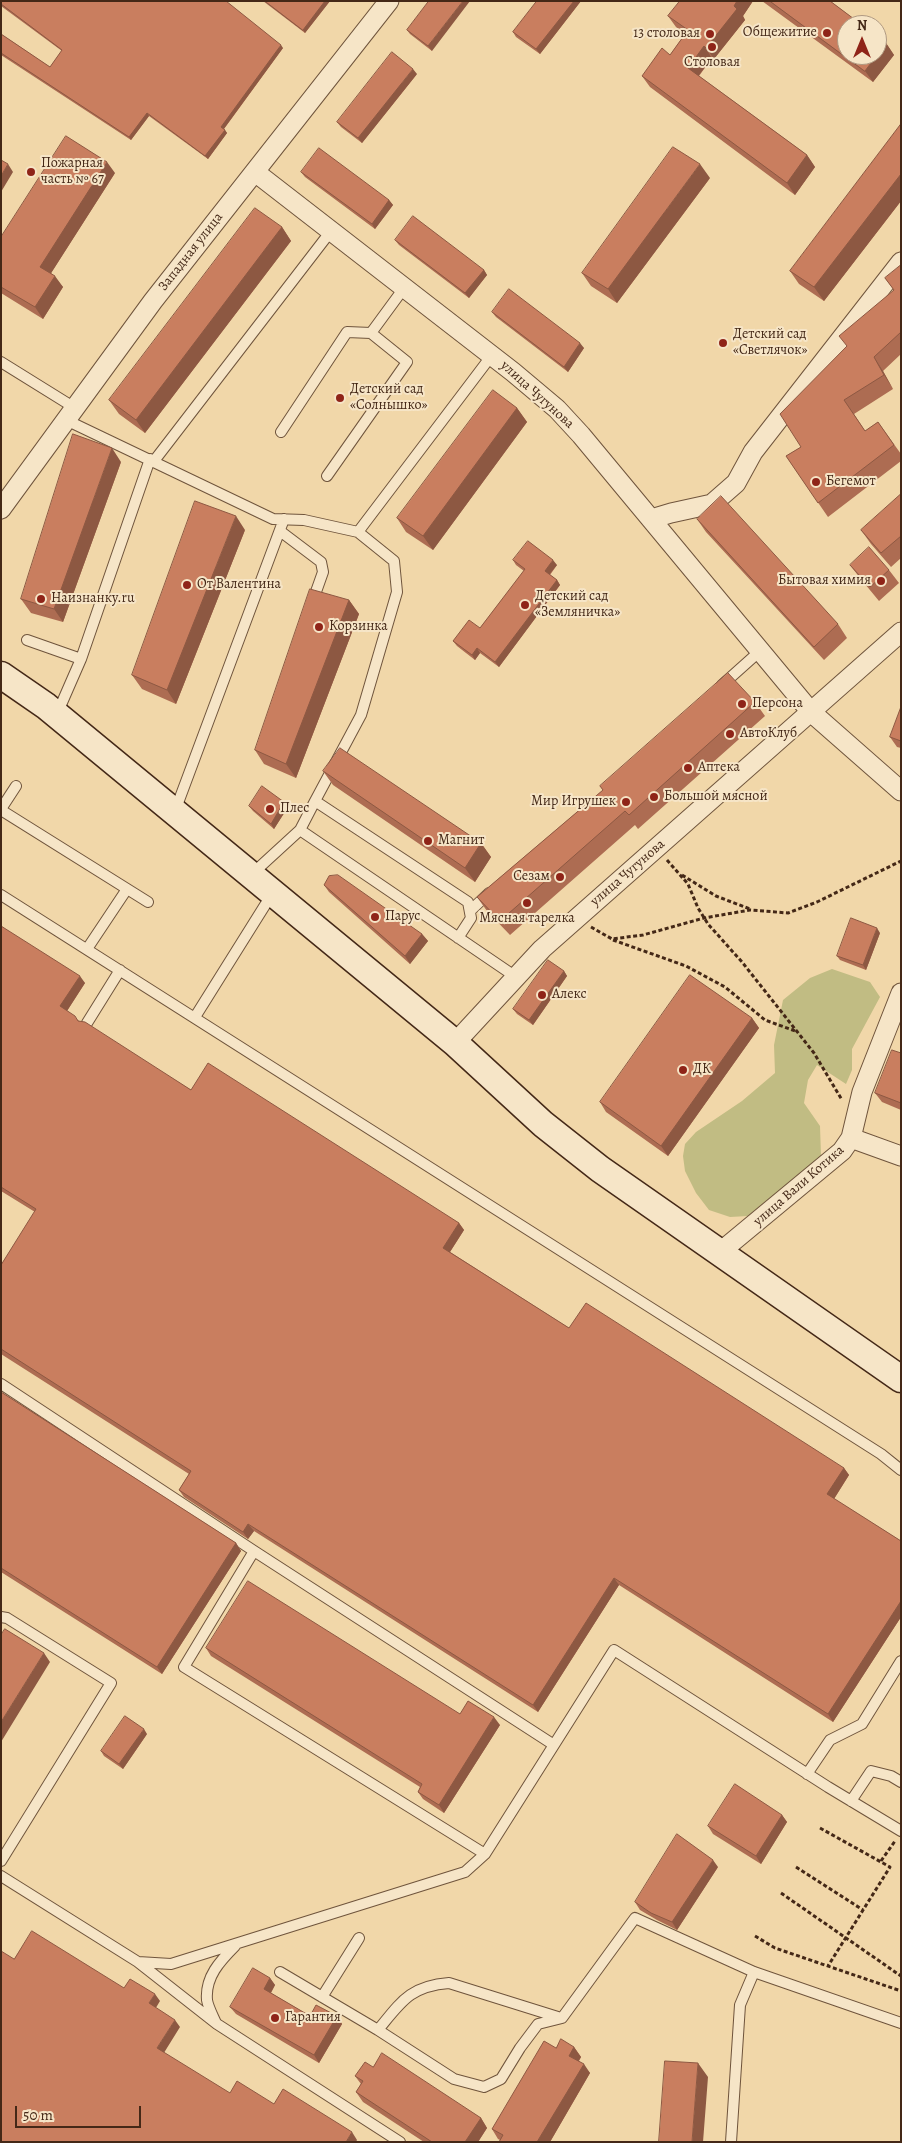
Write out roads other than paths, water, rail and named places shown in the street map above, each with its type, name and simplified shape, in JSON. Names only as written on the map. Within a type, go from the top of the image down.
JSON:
[{"type":"main road","points":[[1,675],[57,715],[455,1043],[544,1124],[600,1169],[901,1379]]},
{"type":"street","name":"Западная улица","points":[[1,509],[153,301],[389,1]]},
{"type":"street","name":"улица Чугунова","points":[[255,172],[492,355],[557,409],[811,712],[901,791]]},
{"type":"street","points":[[651,519],[712,504],[736,483],[753,452],[901,262]]},
{"type":"street","name":"улица Чугунова","points":[[455,1043],[542,949],[901,632]]},
{"type":"street","name":"улица Вали Котика","points":[[719,1253],[840,1154],[851,1138],[862,1092],[901,993]]},
{"type":"street","points":[[851,1138],[901,1156]]},
{"type":"lane","points":[[57,715],[81,659],[152,460],[331,231]]},
{"type":"lane","points":[[370,333],[404,288]]},
{"type":"lane","points":[[282,432],[347,332],[370,333],[407,362],[327,476]]},
{"type":"lane","points":[[358,532],[492,355]]},
{"type":"lane","points":[[1,362],[70,414],[152,460],[273,518],[304,520],[358,532],[394,561],[397,592],[361,715],[300,830],[250,875]]},
{"type":"lane","points":[[175,813],[284,519]]},
{"type":"lane","points":[[280,531],[321,562],[323,572],[310,609]]},
{"type":"lane","points":[[27,640],[81,659]]},
{"type":"lane","points":[[716,691],[760,651]]},
{"type":"lane","points":[[16,786],[1,809],[148,902]]},
{"type":"lane","points":[[315,801],[468,902],[471,918],[458,938]]},
{"type":"lane","points":[[300,830],[516,977]]},
{"type":"lane","points":[[470,911],[500,884]]},
{"type":"lane","points":[[87,949],[127,889]]},
{"type":"lane","points":[[195,1017],[272,894]]},
{"type":"lane","points":[[1,896],[195,1017],[873,1449],[901,1470]]},
{"type":"lane","points":[[86,1022],[120,970]]},
{"type":"lane","points":[[1,1384],[254,1551],[554,1745]]},
{"type":"lane","points":[[254,1551],[184,1667],[485,1854]]},
{"type":"lane","points":[[1,1617],[7,1618],[112,1683],[1,1860]]},
{"type":"lane","points":[[138,1962],[171,1964],[465,1872],[485,1854],[614,1650],[851,1801],[898,1835]]},
{"type":"lane","points":[[807,1774],[830,1740],[862,1724],[901,1661]]},
{"type":"lane","points":[[851,1801],[871,1771],[891,1776],[901,1782]]},
{"type":"lane","points":[[1,1876],[138,1962],[217,2024],[400,2142]]},
{"type":"lane","points":[[280,1972],[378,2030],[454,2079],[484,2087],[501,2079],[520,2048],[538,2024],[562,2018],[635,1918],[754,1972],[901,2022]]},
{"type":"lane","points":[[322,1997],[359,1938]]},
{"type":"lane","points":[[217,2024],[207,2001],[209,1979],[218,1962],[238,1943]]},
{"type":"lane","points":[[730,2142],[740,2005],[754,1972]]},
{"type":"lane","points":[[378,2030],[404,1998],[430,1984],[448,1982],[562,2018]]},
{"type":"place","name":"Общежитие","points":[[827,33]]},
{"type":"place","name":"13 столовая","points":[[710,34]]},
{"type":"place","name":"Столовая","points":[[712,47]]},
{"type":"place","name":"Пожарная часть № 67","points":[[31,172]]},
{"type":"place","name":"Детский сад «Светлячок»","points":[[723,343]]},
{"type":"place","name":"Детский сад «Солнышко»","points":[[340,398]]},
{"type":"place","name":"Бегемот","points":[[816,482]]},
{"type":"place","name":"Бытовая химия","points":[[881,581]]},
{"type":"place","name":"От Валентина","points":[[187,585]]},
{"type":"place","name":"Наизнанку.ru","points":[[41,599]]},
{"type":"place","name":"Детский сад «Земляничка»","points":[[525,605]]},
{"type":"place","name":"Корзинка","points":[[319,627]]},
{"type":"place","name":"Персона","points":[[742,704]]},
{"type":"place","name":"АвтоКлуб","points":[[730,734]]},
{"type":"place","name":"Аптека","points":[[688,768]]},
{"type":"place","name":"Большой мясной","points":[[654,797]]},
{"type":"place","name":"Мир Игрушек","points":[[626,802]]},
{"type":"place","name":"Плес","points":[[270,809]]},
{"type":"place","name":"Магнит","points":[[428,841]]},
{"type":"place","name":"Сезам","points":[[560,877]]},
{"type":"place","name":"Мясная тарелка","points":[[527,903]]},
{"type":"place","name":"Парус","points":[[375,917]]},
{"type":"place","name":"Алекс","points":[[542,995]]},
{"type":"place","name":"ДК","points":[[683,1070]]},
{"type":"place","name":"Гарантия","points":[[275,2018]]}]
